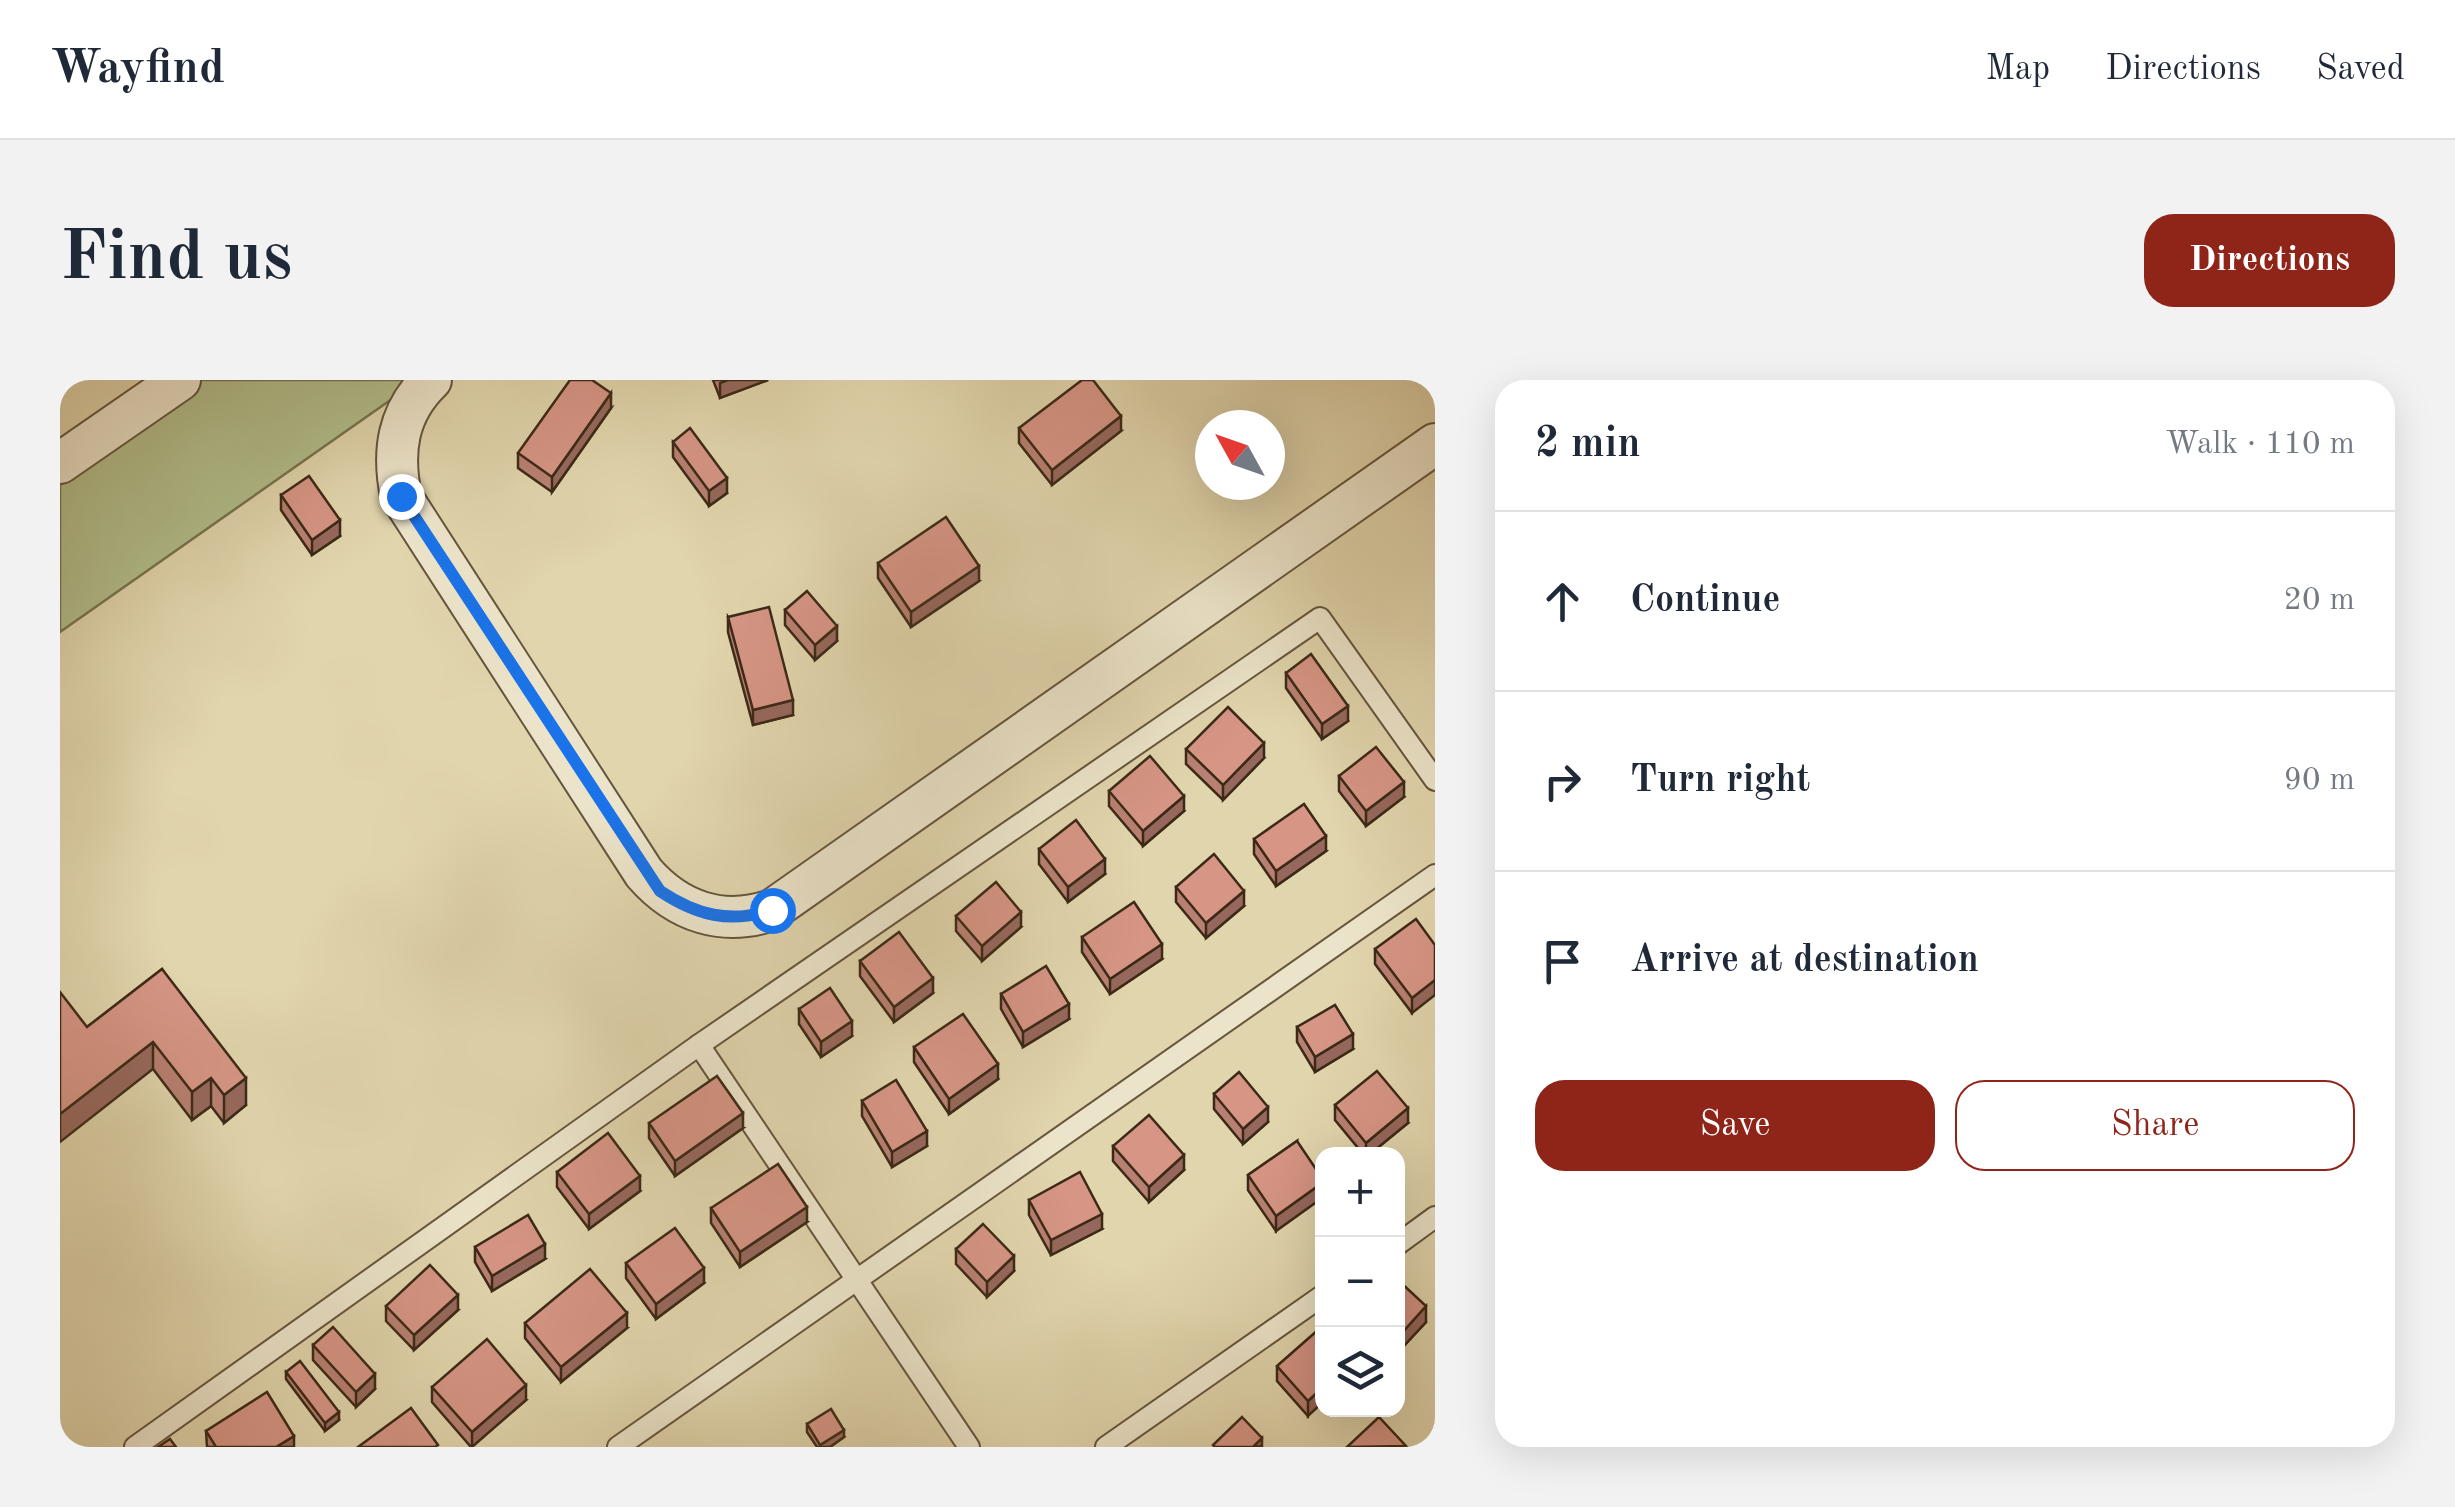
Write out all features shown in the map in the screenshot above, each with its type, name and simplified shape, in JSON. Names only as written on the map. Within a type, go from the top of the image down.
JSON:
[{"type":"street","points":[[60,463],[180,380]]},
{"type":"street","points":[[431,380],[401,422],[394,460],[401,496],[644,873],[681,905],[732,919],[772,910],[1435,444]]},
{"type":"lane","points":[[135,1447],[699,1045],[1320,618],[1435,780]]},
{"type":"lane","points":[[618,1447],[1435,874]]},
{"type":"lane","points":[[699,1045],[969,1447]]},
{"type":"lane","points":[[1405,1239],[1435,1218]]},
{"type":"lane","points":[[1106,1447],[1315,1301]]},
{"type":"green space","points":[[199,380],[419,380],[60,632],[60,476]]},
{"type":"building","points":[[570,380],[592,380],[611,393],[552,477],[518,453]]},
{"type":"building","points":[[1082,380],[1093,380],[1121,416],[1052,470],[1019,428]]},
{"type":"building","points":[[690,428],[727,478],[709,491],[673,442]]},
{"type":"building","points":[[309,476],[340,520],[312,540],[281,495]]},
{"type":"building","points":[[946,517],[979,566],[911,612],[878,563]]},
{"type":"building","points":[[807,591],[837,626],[815,645],[785,610]]},
{"type":"building","points":[[769,607],[793,700],[753,710],[728,617]]},
{"type":"building","points":[[1311,654],[1348,706],[1322,724],[1286,673]]},
{"type":"building","points":[[1228,707],[1264,743],[1223,785],[1186,749]]},
{"type":"building","points":[[1376,747],[1404,782],[1366,811],[1339,776]]},
{"type":"building","points":[[1150,756],[1184,796],[1143,831],[1109,791]]},
{"type":"building","points":[[1304,804],[1326,836],[1276,871],[1254,839]]},
{"type":"building","points":[[1076,820],[1105,859],[1068,887],[1039,849]]},
{"type":"building","points":[[1214,854],[1244,891],[1206,923],[1176,887]]},
{"type":"building","points":[[996,882],[1021,912],[982,946],[956,916]]},
{"type":"building","points":[[1134,902],[1162,944],[1110,979],[1082,937]]},
{"type":"building","points":[[1416,919],[1435,945],[1435,980],[1412,998],[1375,949]]},
{"type":"building","points":[[899,932],[933,978],[894,1007],[860,961]]},
{"type":"building","points":[[1046,966],[1069,1004],[1023,1032],[1001,994]]},
{"type":"building","points":[[162,969],[246,1078],[224,1095],[211,1078],[192,1092],[153,1042],[60,1114],[60,992],[87,1027]]},
{"type":"building","points":[[830,988],[852,1021],[821,1042],[799,1009]]},
{"type":"building","points":[[1335,1005],[1353,1034],[1315,1057],[1297,1027]]},
{"type":"building","points":[[963,1014],[998,1064],[949,1099],[914,1047]]},
{"type":"building","points":[[1377,1071],[1408,1108],[1366,1143],[1335,1105]]},
{"type":"building","points":[[1239,1072],[1268,1107],[1243,1129],[1214,1094]]},
{"type":"building","points":[[717,1076],[743,1113],[675,1161],[649,1123]]},
{"type":"building","points":[[896,1080],[927,1131],[892,1152],[862,1101]]},
{"type":"building","points":[[1149,1115],[1184,1155],[1149,1187],[1113,1146]]},
{"type":"building","points":[[608,1133],[640,1176],[589,1214],[557,1172]]},
{"type":"building","points":[[1297,1141],[1315,1168],[1315,1188],[1276,1216],[1248,1175]]},
{"type":"building","points":[[778,1164],[807,1207],[740,1252],[711,1208]]},
{"type":"building","points":[[1080,1172],[1102,1214],[1051,1240],[1029,1200]]},
{"type":"building","points":[[528,1215],[545,1244],[492,1276],[475,1247]]},
{"type":"building","points":[[983,1224],[1014,1256],[987,1282],[956,1249]]},
{"type":"building","points":[[675,1228],[704,1268],[656,1304],[626,1263]]},
{"type":"building","points":[[430,1265],[458,1295],[414,1335],[386,1306]]},
{"type":"building","points":[[590,1269],[627,1313],[561,1367],[525,1323]]},
{"type":"building","points":[[1405,1286],[1426,1306],[1405,1329]]},
{"type":"building","points":[[333,1327],[375,1374],[356,1392],[313,1345]]},
{"type":"building","points":[[1315,1333],[1315,1394],[1308,1401],[1277,1366]]},
{"type":"building","points":[[487,1339],[526,1385],[472,1432],[432,1387]]},
{"type":"building","points":[[300,1361],[339,1412],[325,1423],[286,1372]]},
{"type":"building","points":[[267,1392],[294,1436],[276,1447],[216,1447],[206,1431]]},
{"type":"building","points":[[411,1408],[438,1445],[358,1447]]},
{"type":"building","points":[[831,1409],[844,1430],[820,1445],[807,1424]]},
{"type":"building","points":[[1242,1417],[1262,1438],[1253,1447],[1215,1447],[1213,1445]]},
{"type":"building","points":[[1379,1417],[1406,1446],[1347,1447]]},
{"type":"building","points":[[170,1439],[176,1447],[158,1447]]},
{"type":"route","points":[[401,496],[644,873],[660,891],[700,913],[732,919],[772,910]]}]
